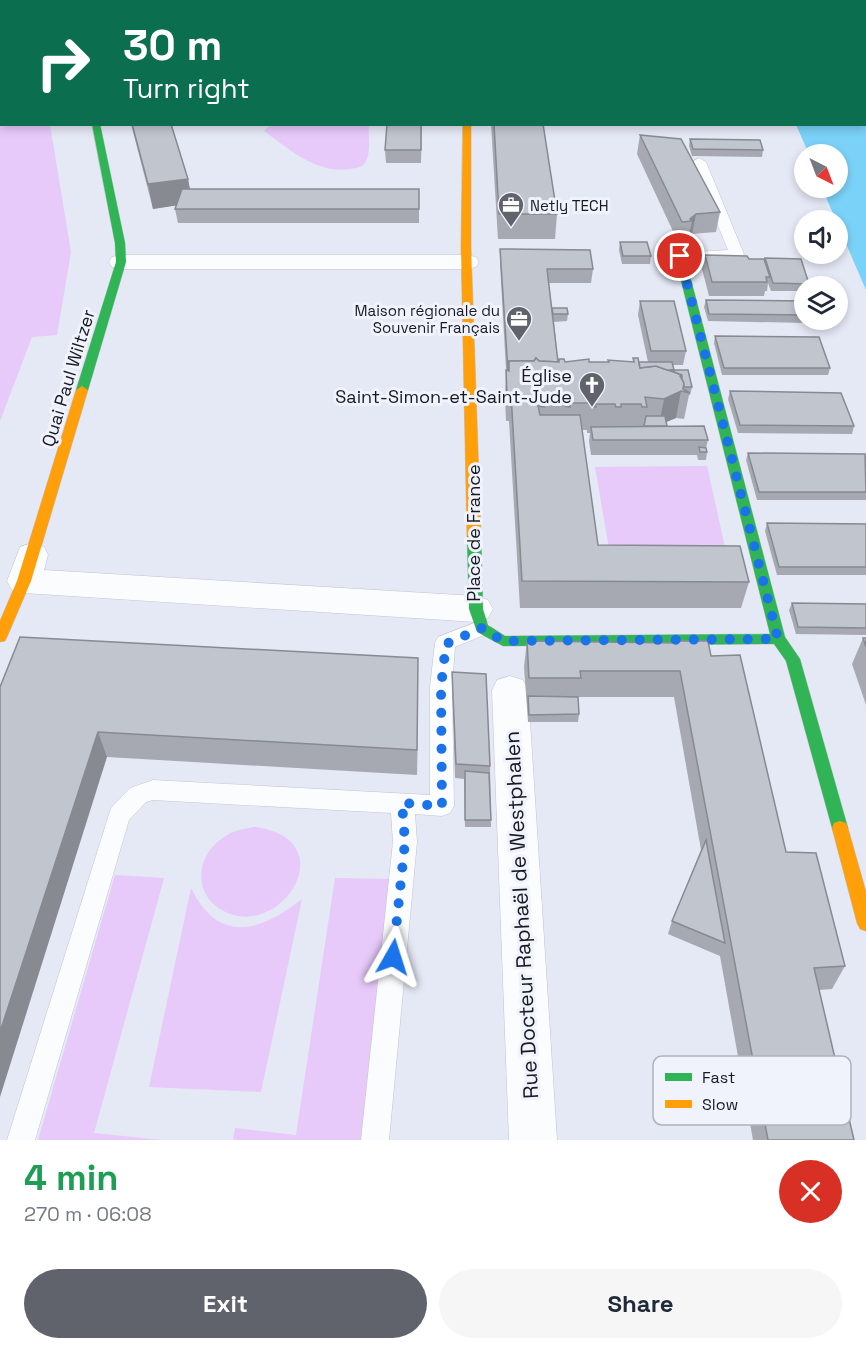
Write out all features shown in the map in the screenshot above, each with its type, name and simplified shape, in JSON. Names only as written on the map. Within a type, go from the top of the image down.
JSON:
[{"type":"street","name":"Quai Paul Wiltzer","points":[[62,460],[122,262],[96,126]]},
{"type":"street","name":"Place de France","points":[[24,581],[479,618],[467,262],[467,126]]},
{"type":"street","points":[[680,256],[778,639],[793,659],[866,923]]},
{"type":"street","points":[[122,262],[467,262]]},
{"type":"street","points":[[0,637],[24,581],[62,460]]},
{"type":"street","points":[[479,618],[503,641],[778,639]]},
{"type":"street","name":"Rue Docteur Raphaël de Westphalen","points":[[510,690],[533,1140]]},
{"type":"lane","points":[[680,256],[737,254],[699,162]]},
{"type":"lane","points":[[21,1140],[120,814],[138,795],[153,790],[442,806],[441,687],[446,644],[479,618]]},
{"type":"lane","points":[[375,1140],[405,842],[402,803]]},
{"type":"shaded area","points":[[0,126],[50,126],[71,252],[57,335],[32,337],[0,421]]},
{"type":"shaded area","points":[[269,126],[369,126],[368,157],[365,163],[357,168],[338,170],[326,168],[304,159],[264,131]]},
{"type":"shaded area","points":[[707,466],[729,565],[612,566],[595,467]]},
{"type":"shaded area","points":[[254,827],[282,835],[297,850],[300,868],[294,886],[281,902],[263,913],[242,917],[220,909],[211,901],[205,893],[201,873],[203,863],[215,844],[231,833]]},
{"type":"shaded area","points":[[115,875],[164,878],[94,1133],[162,1140],[38,1140]]},
{"type":"shaded area","points":[[335,878],[392,879],[362,1140],[233,1140],[235,1128],[296,1135]]},
{"type":"shaded area","points":[[191,888],[202,906],[214,918],[227,925],[241,927],[256,925],[271,919],[302,899],[261,1092],[149,1087]]},
{"type":"water","points":[[796,126],[866,126],[866,290],[848,248],[848,210],[831,210],[826,198],[848,198],[848,144],[805,144]]},
{"type":"building","points":[[133,126],[172,126],[188,179],[148,184]]},
{"type":"building","points":[[387,126],[421,126],[421,150],[385,150]]},
{"type":"building","points":[[494,126],[543,126],[557,214],[499,214]]},
{"type":"building","points":[[640,135],[681,139],[720,212],[696,214],[690,219],[692,221],[682,222]]},
{"type":"building","points":[[690,139],[760,140],[763,150],[693,149]]},
{"type":"building","points":[[182,189],[419,189],[419,209],[175,209]]},
{"type":"building","points":[[620,242],[647,242],[651,256],[623,256]]},
{"type":"building","points":[[500,249],[590,250],[593,269],[547,269],[558,362],[539,361],[536,358],[534,361],[509,361],[508,371]]},
{"type":"building","points":[[705,255],[747,256],[749,259],[764,259],[770,277],[766,277],[767,282],[712,282]]},
{"type":"building","points":[[765,258],[794,259],[794,264],[803,264],[806,276],[794,276],[794,284],[773,283]]},
{"type":"building","points":[[706,300],[794,301],[794,315],[709,314]]},
{"type":"building","points":[[640,301],[674,301],[686,351],[651,351]]},
{"type":"building","points":[[552,308],[567,308],[568,314],[553,314]]},
{"type":"building","points":[[715,336],[819,337],[830,368],[724,368]]},
{"type":"building","points":[[536,358],[539,361],[559,362],[559,359],[564,359],[565,362],[589,359],[589,362],[609,362],[608,360],[634,362],[633,358],[638,358],[640,368],[656,366],[682,375],[680,376],[684,383],[683,389],[690,393],[681,391],[664,399],[645,397],[647,407],[642,407],[641,404],[621,404],[621,407],[616,407],[615,404],[595,404],[596,407],[591,406],[590,403],[570,403],[570,407],[564,404],[543,403],[544,407],[538,406],[540,415],[580,415],[598,545],[740,546],[749,582],[522,581],[511,394],[507,394],[506,370],[509,371],[509,361],[534,361]]},
{"type":"building","points":[[639,362],[672,362],[674,370],[656,366],[640,368]]},
{"type":"building","points":[[674,370],[688,370],[692,387],[684,387],[682,375]]},
{"type":"building","points":[[730,391],[841,393],[854,426],[740,425]]},
{"type":"building","points":[[646,416],[665,416],[667,426],[644,426]]},
{"type":"building","points":[[704,426],[708,440],[593,440],[591,427]]},
{"type":"building","points":[[699,447],[706,448],[707,452],[700,452]]},
{"type":"building","points":[[748,453],[865,454],[866,492],[759,492]]},
{"type":"building","points":[[767,523],[866,524],[866,567],[779,567]]},
{"type":"building","points":[[792,603],[866,604],[866,628],[798,627]]},
{"type":"building","points":[[20,637],[418,658],[417,750],[98,732],[0,1032],[0,687]]},
{"type":"building","points":[[527,641],[675,643],[675,641],[708,641],[711,656],[740,655],[786,852],[816,853],[845,966],[814,968],[834,1056],[752,1056],[680,671],[580,671],[581,678],[529,678]]},
{"type":"building","points":[[452,672],[486,674],[490,766],[456,764]]},
{"type":"building","points":[[528,696],[578,697],[579,714],[529,715]]},
{"type":"building","points":[[465,771],[489,773],[491,820],[465,820]]},
{"type":"building","points":[[706,840],[725,943],[672,921]]},
{"type":"building","points":[[765,1125],[851,1125],[854,1140],[768,1140]]},
{"type":"traffic: fast","points":[[82,390],[121,262],[120,243],[96,126]]},
{"type":"traffic: fast","points":[[680,257],[778,639],[793,659],[840,828]]},
{"type":"traffic: fast","points":[[474,536],[476,609],[482,628],[503,641],[778,639]]},
{"type":"traffic: slow","points":[[467,126],[466,247],[474,536]]},
{"type":"traffic: slow","points":[[0,637],[24,581],[82,390]]},
{"type":"traffic: slow","points":[[840,828],[866,923]]},
{"type":"place","name":"Netly TECH","points":[[511,228]]},
{"type":"place","name":"Maison régionale du Souvenir Français","points":[[519,342]]},
{"type":"place","name":"Église Saint-Simon-et-Saint-Jude","points":[[592,408]]},
{"type":"route","points":[[393,957],[405,842],[402,803],[442,806],[441,687],[446,644],[482,628],[503,641],[778,639],[680,256]]}]
